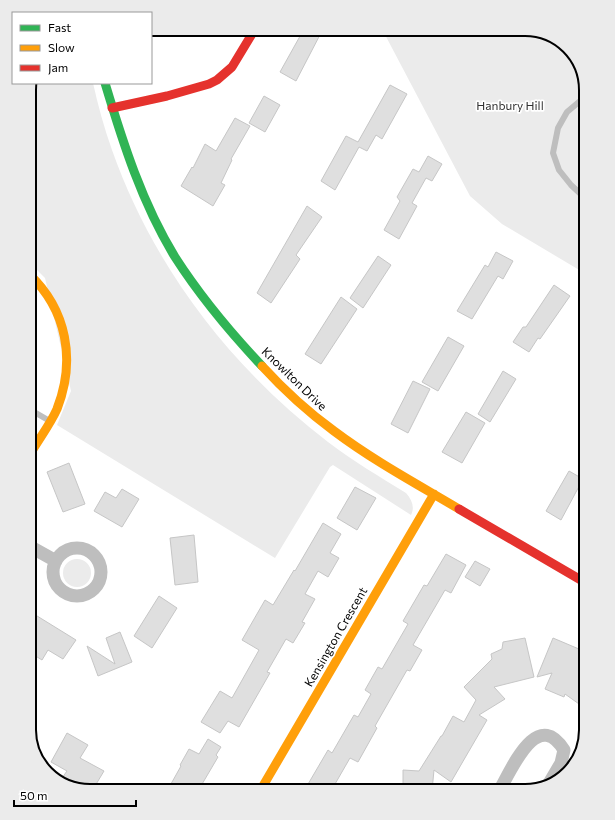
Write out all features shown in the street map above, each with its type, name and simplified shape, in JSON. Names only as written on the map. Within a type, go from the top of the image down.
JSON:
[{"type":"street","points":[[112,108],[167,96],[209,84],[217,80],[232,67],[251,36]]},
{"type":"street","name":"Knowlton Drive","points":[[105,84],[122,139],[136,177],[168,242],[189,278],[218,317],[260,364],[307,410],[334,432],[360,450],[579,579]]},
{"type":"street","points":[[36,282],[45,292],[58,315],[65,340],[67,363],[59,403],[36,444]]},
{"type":"street","name":"Kensington Crescent","points":[[264,784],[434,494]]},
{"type":"street","points":[[36,550],[56,561]]},
{"type":"street","points":[[503,784],[526,744],[535,737],[547,735],[558,741],[564,750],[561,763],[553,776]]},
{"type":"lane","points":[[579,102],[567,112],[558,128],[553,153],[559,170],[579,192]]},
{"type":"lane","points":[[36,413],[50,420]]},
{"type":"green space","name":"Hanbury Hill","points":[[386,36],[528,36],[552,43],[558,47],[570,60],[576,73],[579,90],[579,270],[502,224],[470,196]]},
{"type":"green space","points":[[37,84],[93,84],[109,142],[129,193],[149,234],[173,274],[199,311],[227,347],[292,413],[337,449],[406,493],[412,504],[413,509],[411,515],[333,465],[330,467],[275,558],[57,425],[71,391],[45,278],[36,269]]},
{"type":"green space","points":[[77,559],[87,563],[91,573],[87,583],[77,587],[67,583],[63,573],[67,563]]},
{"type":"building","points":[[300,36],[319,36],[296,81],[280,72]]},
{"type":"building","points":[[390,85],[407,94],[382,139],[376,135],[367,151],[359,147],[335,190],[321,181],[346,136],[358,142]]},
{"type":"building","points":[[264,96],[280,105],[265,132],[249,123]]},
{"type":"building","points":[[235,118],[250,126],[231,159],[232,160],[221,183],[225,185],[213,206],[181,186],[192,167],[193,168],[205,144],[216,151]]},
{"type":"building","points":[[428,156],[442,164],[432,181],[426,178],[412,203],[417,206],[399,239],[384,230],[400,201],[397,197],[413,169],[419,172]]},
{"type":"building","points":[[307,206],[322,217],[296,255],[300,259],[271,303],[257,293]]},
{"type":"building","points":[[496,252],[513,261],[503,279],[498,276],[472,319],[457,311],[485,265],[488,267]]},
{"type":"building","points":[[378,256],[391,265],[363,308],[350,298]]},
{"type":"building","points":[[554,285],[570,296],[529,352],[513,342],[523,327],[526,327]]},
{"type":"building","points":[[341,297],[357,309],[321,364],[305,354]]},
{"type":"building","points":[[448,337],[464,346],[438,391],[422,382]]},
{"type":"building","points":[[503,371],[516,379],[490,422],[478,414]]},
{"type":"building","points":[[413,381],[430,389],[408,433],[391,424]]},
{"type":"building","points":[[466,412],[485,423],[462,463],[442,452]]},
{"type":"building","points":[[69,463],[85,504],[63,512],[47,472]]},
{"type":"building","points":[[569,471],[579,477],[579,486],[561,520],[546,511]]},
{"type":"building","points":[[355,487],[376,498],[357,530],[337,518]]},
{"type":"building","points":[[122,489],[139,499],[122,527],[94,511],[105,492],[116,498]]},
{"type":"building","points":[[323,523],[341,534],[330,553],[339,558],[328,577],[318,571],[305,594],[315,599],[302,622],[305,623],[293,643],[286,639],[267,672],[270,673],[239,727],[228,721],[220,733],[201,722],[220,691],[232,698],[259,650],[242,640],[265,600],[273,605]]},
{"type":"building","points":[[194,535],[198,582],[175,585],[170,538]]},
{"type":"building","points":[[446,554],[466,565],[451,593],[445,590],[413,645],[422,650],[410,671],[407,670],[375,726],[377,728],[358,762],[350,758],[335,784],[308,784],[328,750],[332,753],[354,715],[358,717],[371,694],[365,690],[378,667],[382,669],[408,624],[403,621],[424,585],[427,586]]},
{"type":"building","points":[[475,561],[490,569],[480,586],[465,577]]},
{"type":"building","points":[[159,596],[177,608],[152,648],[134,636]]},
{"type":"building","points":[[36,615],[76,640],[63,659],[48,650],[42,660],[36,656]]},
{"type":"building","points":[[120,632],[132,662],[98,676],[87,646],[115,664],[106,638]]},
{"type":"building","points":[[525,638],[534,677],[494,687],[505,699],[479,715],[487,720],[451,782],[434,770],[433,784],[403,784],[403,770],[419,771],[453,716],[464,722],[476,700],[464,687],[492,659],[491,654],[502,649],[503,642]]},
{"type":"building","points":[[553,638],[579,649],[579,704],[565,694],[564,697],[545,689],[552,673],[537,677]]},
{"type":"building","points":[[67,733],[88,745],[80,758],[104,771],[96,784],[83,784],[63,777],[67,771],[51,762]]},
{"type":"building","points":[[208,739],[221,747],[216,755],[218,757],[202,784],[171,784],[189,749],[199,754]]},
{"type":"traffic: fast","points":[[105,84],[134,172],[163,236],[175,257],[205,300],[262,366]]},
{"type":"traffic: slow","points":[[36,282],[52,303],[60,320],[67,354],[63,391],[57,409],[36,445]]},
{"type":"traffic: slow","points":[[262,366],[296,400],[349,442],[459,509]]},
{"type":"traffic: slow","points":[[264,784],[434,494]]},
{"type":"traffic: jam","points":[[112,108],[167,96],[209,84],[217,80],[232,67],[251,36]]},
{"type":"traffic: jam","points":[[459,509],[579,579]]}]
